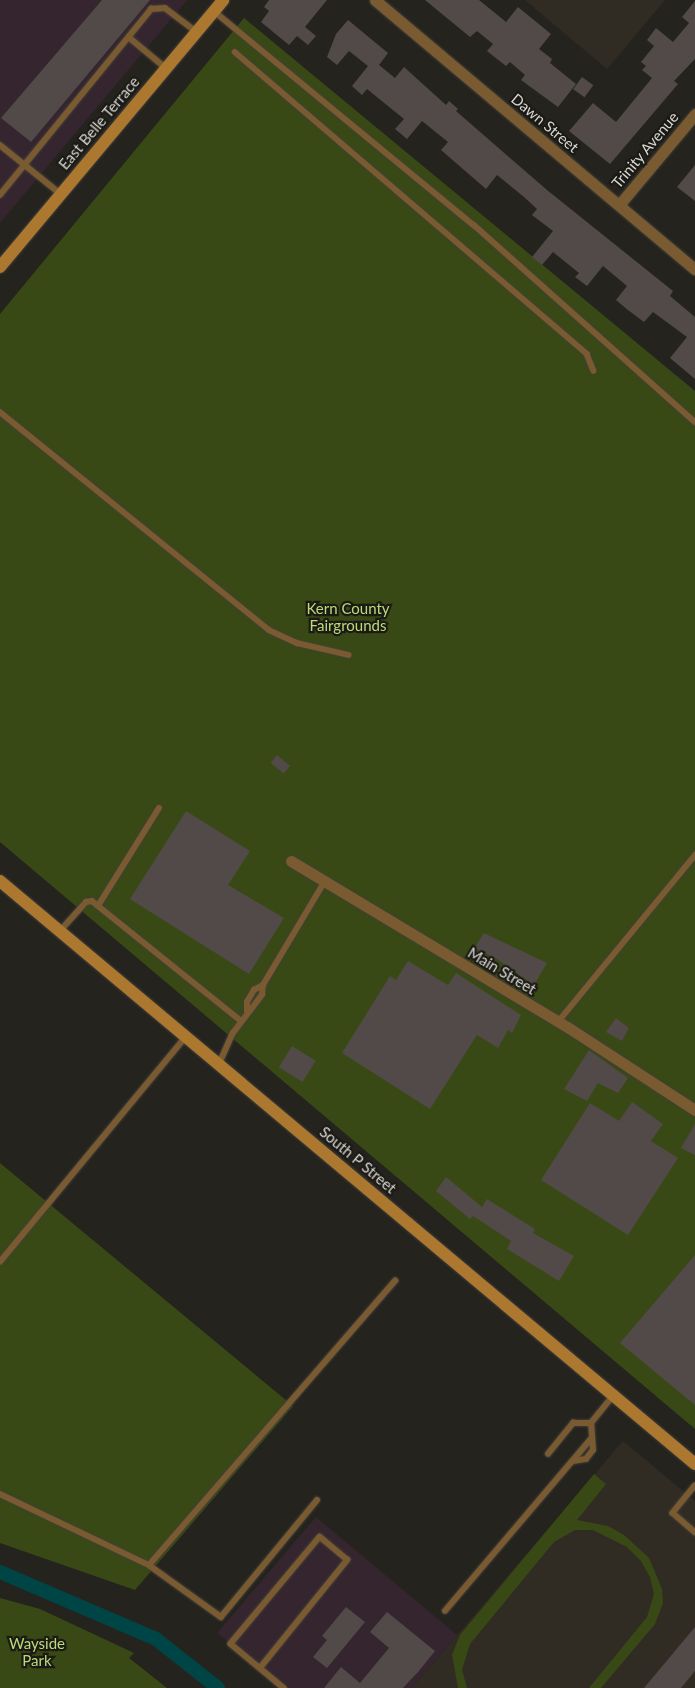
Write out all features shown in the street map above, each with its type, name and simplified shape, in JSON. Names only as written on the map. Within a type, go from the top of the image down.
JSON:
[{"type":"street","name":"East Belle Terrace","points":[[0,267],[223,0]]},
{"type":"street","name":"Dawn Street","points":[[375,0],[695,269]]},
{"type":"street","name":"Trinity Avenue","points":[[619,205],[695,114]]},
{"type":"street","name":"Main Street","points":[[291,862],[558,1022],[695,1110]]},
{"type":"street","name":"South P Street","points":[[0,881],[695,1464]]},
{"type":"lane","points":[[153,0],[156,8]]},
{"type":"lane","points":[[0,195],[152,9],[166,8],[197,32]]},
{"type":"lane","points":[[214,11],[474,225],[695,422]]},
{"type":"lane","points":[[130,38],[166,68]]},
{"type":"lane","points":[[235,52],[587,354],[594,371]]},
{"type":"lane","points":[[0,145],[61,194]]},
{"type":"lane","points":[[0,412],[269,630],[297,643],[349,654]]},
{"type":"lane","points":[[98,906],[159,808]]},
{"type":"lane","points":[[558,1022],[695,855]]},
{"type":"lane","points":[[219,1064],[240,1021],[247,1011],[255,1007],[262,995],[263,985],[324,881]]},
{"type":"lane","points":[[60,931],[86,902],[92,901],[240,1021]]},
{"type":"lane","points":[[247,1011],[247,1002],[254,990],[263,985]]},
{"type":"lane","points":[[0,1262],[186,1036]]},
{"type":"lane","points":[[149,1565],[396,1281]]},
{"type":"lane","points":[[445,1611],[573,1461],[586,1459],[593,1450],[590,1440],[591,1423],[613,1396]]},
{"type":"lane","points":[[548,1454],[573,1423],[591,1423]]},
{"type":"lane","points":[[695,1486],[672,1513],[695,1532]]},
{"type":"lane","points":[[0,1494],[149,1565],[221,1617],[317,1500]]},
{"type":"lane","points":[[260,1668],[347,1560],[320,1537],[230,1644],[284,1688]]},
{"type":"shaded area","points":[[0,0],[187,0],[0,223]]},
{"type":"shaded area","points":[[525,0],[665,0],[607,69]]},
{"type":"shaded area","points":[[623,1441],[695,1501],[695,1688],[412,1688]]},
{"type":"shaded area","points":[[316,1517],[457,1635],[412,1688],[290,1688],[217,1633]]},
{"type":"green space","name":"Kern County Fairgrounds","points":[[244,18],[695,391],[695,1429],[0,842],[0,314]]},
{"type":"green space","points":[[0,1163],[293,1406],[135,1590],[0,1543]]},
{"type":"green space","points":[[594,1474],[606,1484],[577,1520],[608,1526],[624,1535],[649,1558],[662,1589],[663,1603],[655,1624],[601,1688],[589,1688],[647,1617],[654,1594],[650,1577],[641,1561],[627,1547],[593,1530],[575,1530],[554,1542],[470,1644],[462,1670],[467,1688],[458,1688],[452,1655],[460,1635]]},
{"type":"green space","name":"Wayside Park","points":[[0,1598],[40,1609],[134,1653],[129,1658],[167,1688],[0,1688]]},
{"type":"building","points":[[102,0],[150,0],[31,142],[1,118]]},
{"type":"building","points":[[269,0],[327,0],[305,27],[316,36],[308,45],[297,36],[289,45],[261,22],[269,11],[264,7]]},
{"type":"building","points":[[425,0],[479,0],[506,22],[518,7],[551,34],[539,49],[552,59],[550,63],[576,84],[558,107],[521,80],[525,75],[510,62],[506,66],[487,51],[493,44],[477,31],[470,37]]},
{"type":"building","points":[[695,1],[695,59],[674,81],[678,84],[610,164],[569,131],[593,103],[616,122],[652,78],[642,70],[646,66],[641,62],[654,46],[647,40],[656,28],[673,42],[689,23],[682,17]]},
{"type":"building","points":[[348,20],[388,53],[379,65],[395,78],[404,67],[446,105],[449,101],[458,109],[456,111],[547,190],[673,291],[670,296],[695,317],[695,379],[670,358],[687,337],[653,312],[644,322],[616,300],[627,286],[603,266],[587,286],[575,277],[579,273],[553,252],[542,265],[532,257],[553,231],[532,215],[537,209],[524,197],[497,175],[486,189],[441,150],[448,142],[422,121],[407,139],[395,129],[404,119],[367,89],[362,95],[352,86],[368,66],[349,51],[337,65],[327,57],[336,34]]},
{"type":"building","points":[[582,77],[593,85],[585,97],[573,89]]},
{"type":"building","points":[[695,165],[695,201],[677,187]]},
{"type":"building","points":[[277,755],[290,766],[284,774],[271,763]]},
{"type":"building","points":[[186,811],[250,851],[228,885],[284,918],[249,974],[130,899]]},
{"type":"building","points":[[484,933],[547,963],[534,985],[497,959],[474,948]]},
{"type":"building","points":[[408,961],[448,985],[456,973],[521,1015],[512,1033],[508,1030],[498,1048],[477,1035],[430,1109],[342,1053],[390,976],[396,980]]},
{"type":"building","points":[[616,1018],[629,1028],[622,1041],[606,1032]]},
{"type":"building","points":[[292,1046],[316,1061],[302,1082],[279,1067]]},
{"type":"building","points":[[589,1050],[628,1078],[618,1093],[598,1083],[587,1101],[564,1089]]},
{"type":"building","points":[[632,1102],[663,1124],[651,1141],[678,1158],[628,1235],[541,1180],[590,1103],[619,1121]]},
{"type":"building","points":[[695,1124],[695,1155],[681,1148]]},
{"type":"building","points":[[446,1177],[482,1207],[487,1199],[535,1229],[533,1233],[574,1256],[559,1281],[507,1249],[511,1241],[473,1216],[470,1219],[436,1191]]},
{"type":"building","points":[[695,1255],[695,1405],[620,1343]]},
{"type":"building","points":[[346,1607],[365,1622],[327,1668],[313,1657],[327,1640],[322,1636]]},
{"type":"building","points":[[387,1612],[435,1651],[418,1672],[403,1688],[324,1688],[341,1667],[360,1683],[389,1648],[370,1632]]},
{"type":"building","points":[[695,1627],[695,1671],[681,1688],[644,1688]]},
{"type":"waterway","points":[[0,1572],[156,1639],[218,1688]]}]
